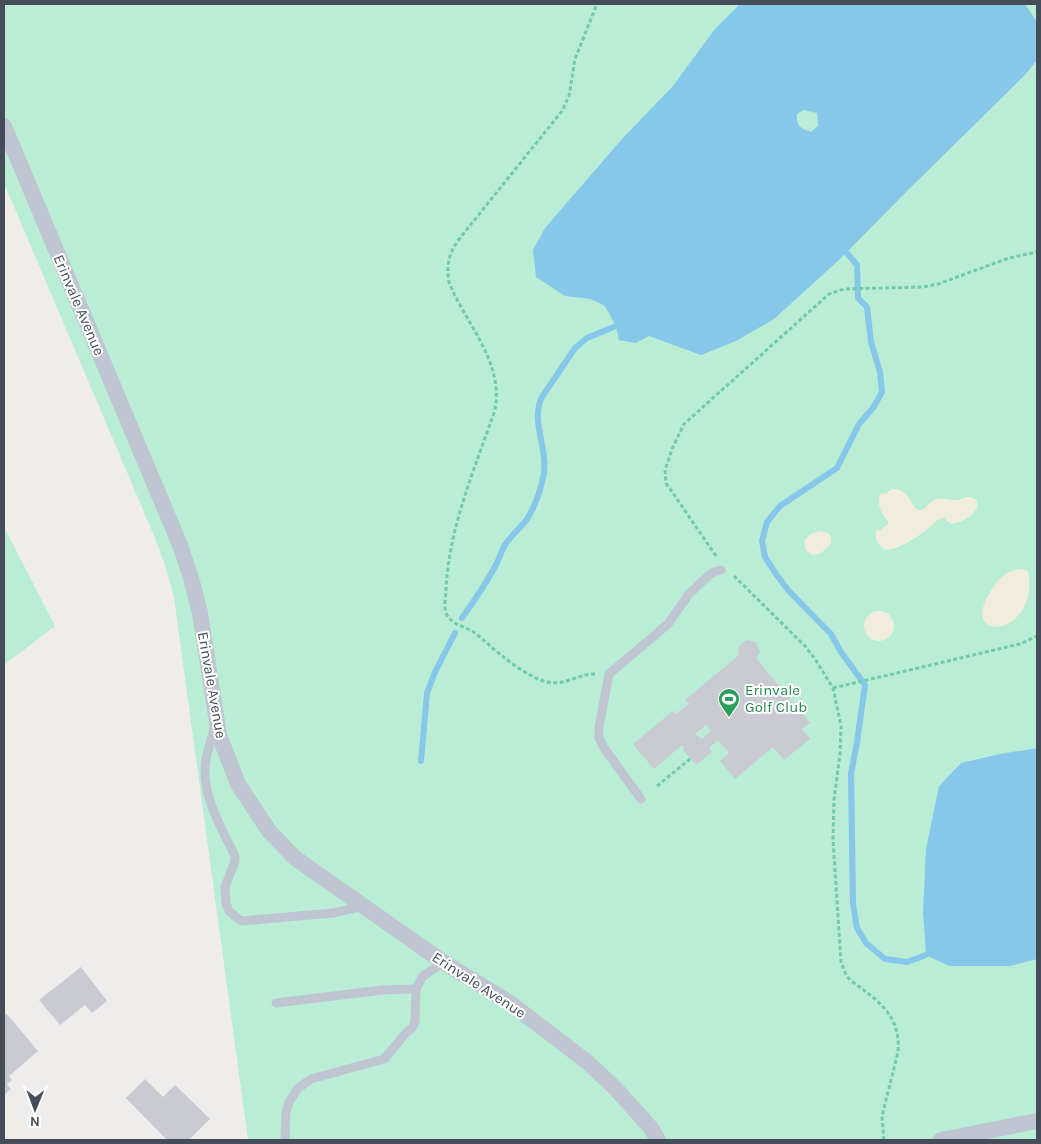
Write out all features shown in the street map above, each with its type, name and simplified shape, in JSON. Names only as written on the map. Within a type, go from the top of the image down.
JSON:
[{"type":"street","name":"Erinvale Avenue","points":[[4,126],[192,578],[200,613],[219,735],[238,784],[269,831],[295,858],[443,962],[510,1004],[586,1061],[615,1088],[658,1140]]},
{"type":"street","points":[[941,1140],[1037,1121]]},
{"type":"lane","points":[[640,800],[599,738],[599,727],[609,674],[668,624],[689,594],[708,576],[721,570]]},
{"type":"lane","points":[[216,720],[206,759],[206,779],[218,822],[235,856],[235,861],[225,887],[226,904],[229,911],[241,921],[255,921],[332,914],[364,906]]},
{"type":"lane","points":[[285,1140],[286,1112],[289,1102],[298,1088],[311,1080],[384,1059],[412,1028],[415,1022],[416,989],[422,977],[443,962]]},
{"type":"lane","points":[[276,1002],[373,991],[416,989]]},
{"type":"path","points":[[597,4],[575,59],[569,96],[562,111],[460,238],[450,255],[449,282],[490,360],[495,374],[497,400],[454,533],[447,569],[445,604],[446,611],[452,621],[473,631],[504,658],[539,679],[547,682],[564,682],[584,674],[609,674]]},
{"type":"path","points":[[884,1140],[882,1116],[899,1041],[894,1021],[889,1013],[850,980],[841,962],[833,838],[834,800],[841,738],[839,714],[833,688],[805,646],[731,573],[721,570],[716,554],[666,483],[665,470],[672,449],[684,424],[823,298],[836,290],[922,288],[1009,258],[1037,252]]},
{"type":"path","points":[[833,688],[1020,644],[1037,636]]},
{"type":"path","points":[[657,786],[690,759]]},
{"type":"green space","points":[[4,4],[1037,4],[1037,1140],[248,1140],[174,597],[155,538],[4,183]]},
{"type":"green space","points":[[4,527],[55,626],[4,665]]},
{"type":"sand","points":[[892,489],[903,492],[918,510],[922,510],[937,499],[958,500],[970,497],[977,501],[976,510],[960,522],[951,524],[944,518],[936,521],[912,540],[901,546],[886,550],[876,539],[877,530],[880,530],[889,523],[879,505],[879,497],[881,493],[885,494]]},
{"type":"sand","points":[[821,531],[831,536],[831,544],[820,554],[812,555],[806,550],[804,541],[810,534]]},
{"type":"sand","points":[[1022,569],[1028,571],[1029,593],[1023,610],[1012,621],[1001,626],[990,626],[983,620],[983,607],[992,589],[1004,575]]},
{"type":"sand","points":[[879,611],[885,612],[893,620],[893,632],[885,640],[879,641],[873,640],[865,632],[864,626],[865,620],[873,612]]},
{"type":"water","points":[[740,4],[1025,4],[1037,22],[1037,60],[1025,75],[840,259],[774,319],[736,341],[701,355],[649,336],[636,343],[619,340],[616,326],[605,306],[591,299],[565,296],[536,277],[533,250],[545,228],[622,139],[673,86],[715,29]],"holes":[[[803,110],[817,113],[818,126],[811,132],[801,128],[798,124],[797,114]]]},
{"type":"water","points":[[1037,748],[1037,959],[1010,966],[949,966],[926,955],[923,912],[926,849],[939,786],[961,763]]},
{"type":"building","points":[[746,640],[756,642],[760,652],[756,658],[810,723],[802,729],[810,739],[784,760],[773,747],[735,779],[720,761],[729,753],[718,740],[709,748],[712,752],[696,765],[682,749],[684,748],[682,745],[654,769],[633,744],[673,711],[676,714],[689,704],[685,700],[739,655],[739,646]],"holes":[[[706,725],[711,731],[702,739],[695,734]]]},
{"type":"building","points":[[81,967],[107,1001],[92,1013],[85,1005],[60,1025],[39,1000]]},
{"type":"building","points":[[6,1013],[38,1051],[9,1076],[12,1080],[7,1084],[11,1089],[4,1095],[4,1015]]},
{"type":"building","points":[[145,1079],[163,1097],[175,1085],[210,1119],[189,1140],[167,1140],[126,1098]]},
{"type":"waterway","points":[[847,253],[857,265],[858,298],[867,307],[871,342],[880,372],[882,392],[873,408],[859,424],[837,468],[780,506],[767,522],[762,541],[765,557],[776,574],[788,590],[831,634],[841,652],[865,685],[851,774],[853,904],[857,928],[866,943],[885,959],[907,962],[926,955]]},
{"type":"waterway","points":[[462,618],[489,577],[505,545],[527,519],[538,497],[545,464],[538,425],[539,406],[542,397],[575,348],[587,338],[616,326]]},
{"type":"waterway","points":[[421,761],[427,693],[435,672],[455,633]]},
{"type":"place","name":"Erinvale Golf Club","points":[[729,718]]}]
